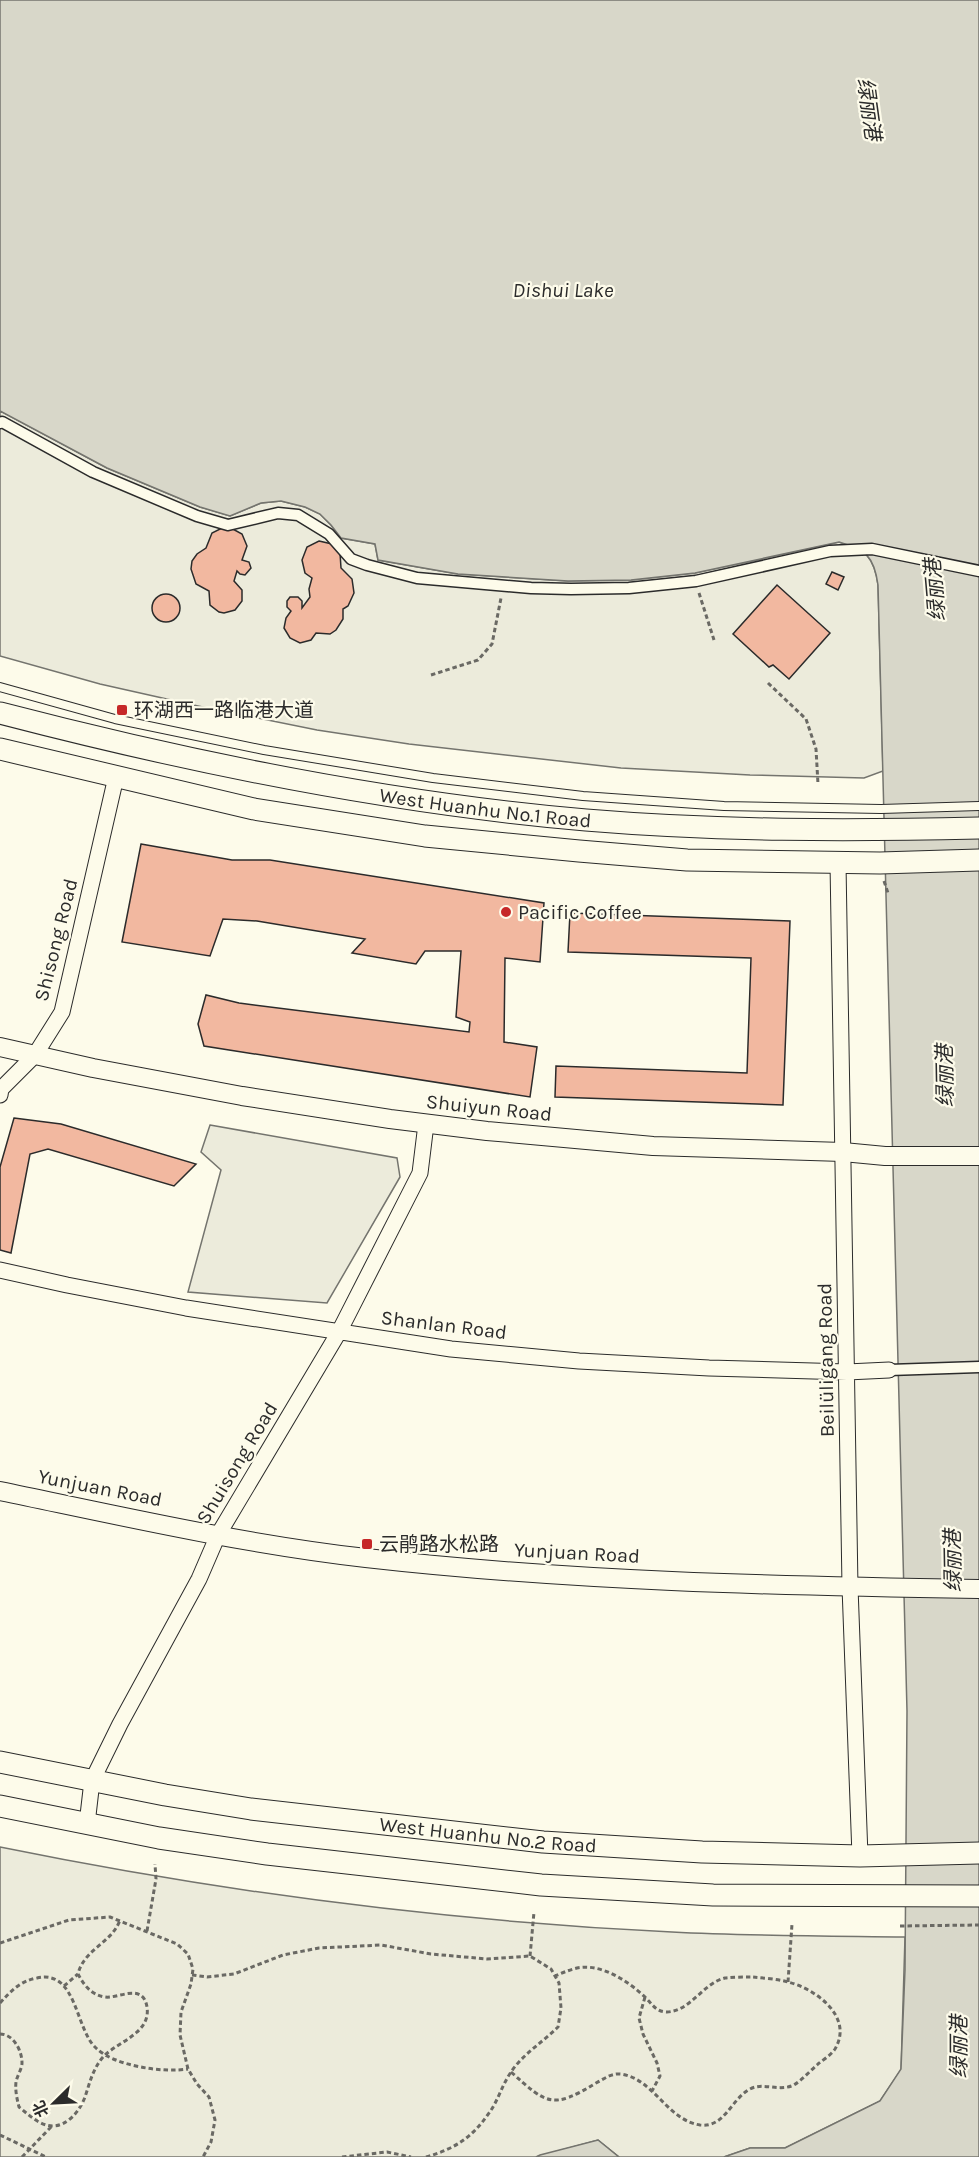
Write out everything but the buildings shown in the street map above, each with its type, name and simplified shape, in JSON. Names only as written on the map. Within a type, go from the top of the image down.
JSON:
[{"type":"main road","name":"West Huanhu No.1 Road","points":[[0,712],[126,745],[428,802],[597,821],[723,828],[880,819],[979,828]]},
{"type":"main road","name":"West Huanhu No.1 Road","points":[[0,749],[254,809],[425,836],[687,860],[838,863],[979,860]]},
{"type":"main road","name":"West Huanhu No.2 Road","points":[[0,1761],[92,1781],[251,1809],[543,1842],[702,1852],[860,1856],[979,1853]]},
{"type":"main road","points":[[0,1806],[159,1838],[267,1854],[541,1885],[713,1895],[979,1896]]},
{"type":"street","points":[[0,423],[2,422],[93,472],[197,516],[228,525],[278,513],[298,515],[329,534],[351,559],[417,578],[571,590],[629,588],[696,581],[830,551],[872,549],[979,571]]},
{"type":"street","name":"Shisong Road","points":[[0,1095],[1,1089],[35,1055],[62,1012],[116,777]]},
{"type":"street","name":"Beilüligang Road","points":[[838,863],[850,1587],[860,1856]]},
{"type":"street","name":"Shuiyun Road","points":[[0,1047],[242,1096],[426,1124],[653,1146],[843,1152],[885,1156],[979,1156]]},
{"type":"street","name":"Shuisong Road","points":[[87,1824],[92,1781],[120,1724],[199,1579],[218,1535],[339,1332],[420,1173],[426,1124]]},
{"type":"street","name":"Shanlan Road","points":[[0,1270],[186,1308],[451,1349],[579,1361],[709,1368],[847,1372],[889,1370]]},
{"type":"street","points":[[889,1370],[979,1367]]},
{"type":"street","name":"Yunjuan Road","points":[[0,1491],[218,1535],[363,1558],[555,1576],[850,1587],[979,1589]]},
{"type":"lane","points":[[0,687],[126,722],[264,750],[433,778],[606,798],[880,819],[979,806]]},
{"type":"path","points":[[696,581],[714,640]]},
{"type":"path","points":[[431,675],[478,660],[492,644],[504,586]]},
{"type":"path","points":[[768,683],[806,719],[816,749],[819,784]]},
{"type":"path","points":[[147,1931],[156,1879],[155,1864]]},
{"type":"path","points":[[530,1956],[534,1912]]},
{"type":"path","points":[[0,1943],[69,1920],[110,1917],[177,1944],[188,1954],[193,1968],[191,1984],[181,2012],[180,2035],[188,2069],[197,2084],[209,2097],[215,2120],[211,2142],[203,2157]]},
{"type":"path","points":[[64,1986],[78,1974],[80,1965],[85,1959],[113,1933],[120,1920]]},
{"type":"path","points":[[788,1982],[792,1924]]},
{"type":"path","points":[[900,1926],[979,1925]]},
{"type":"path","points":[[192,1975],[207,1977],[234,1974],[282,1955],[319,1948],[381,1945],[431,1954],[487,1959],[530,1956],[552,1969],[558,1983],[561,2008],[558,2027],[523,2057],[511,2072],[490,2113],[463,2142],[442,2153],[426,2157]]},
{"type":"path","points":[[511,2072],[539,2097],[555,2101],[567,2100],[610,2075],[622,2074],[643,2083],[677,2115],[700,2125],[710,2124],[723,2118],[743,2093],[752,2088],[763,2086],[775,2089],[793,2085],[834,2050],[841,2032],[838,2019],[827,2004],[813,1992],[788,1982],[753,1977],[724,1978],[708,1986],[683,2007],[667,2012],[656,2009],[622,1979],[601,1969],[578,1968],[555,1976]]},
{"type":"path","points":[[0,2034],[6,2034],[15,2042],[20,2053],[22,2064],[16,2082],[19,2107],[36,2121],[51,2127],[62,2125],[76,2114],[85,2098],[90,2076],[104,2056],[141,2028],[146,2020],[147,2006],[142,1996],[132,1992],[106,1997],[92,1992],[78,1974]]},
{"type":"path","points":[[0,2003],[13,1988],[28,1980],[45,1976],[58,1980],[80,2013],[86,2036],[104,2056],[121,2063],[177,2071],[188,2069]]},
{"type":"path","points":[[645,1997],[639,2018],[660,2076],[652,2091]]},
{"type":"path","points":[[22,2157],[51,2127]]},
{"type":"path","points":[[0,2135],[46,2157]]},
{"type":"path","points":[[342,2157],[387,2152],[411,2157]]},
{"type":"shaded area","points":[[0,411],[107,468],[200,507],[230,516],[261,503],[281,501],[305,507],[320,514],[341,538],[375,544],[378,560],[458,574],[568,581],[631,580],[695,573],[839,542],[856,548],[871,561],[878,585],[883,771],[864,778],[621,768],[409,744],[317,730],[198,706],[100,684],[0,656]]},
{"type":"shaded area","points":[[210,1125],[397,1158],[400,1177],[327,1303],[188,1292],[221,1170],[201,1152]]},
{"type":"shaded area","points":[[0,1847],[166,1878],[418,1912],[672,1932],[905,1937],[901,2070],[880,2101],[785,2148],[750,2148],[724,2157],[619,2157],[598,2140],[536,2157],[0,2157]]},
{"type":"water","name":"Dishui Lake","points":[[0,0],[979,0],[979,2157],[724,2157],[750,2148],[785,2148],[880,2101],[901,2069],[905,1970],[907,1711],[878,585],[874,567],[862,551],[839,542],[695,573],[631,580],[568,581],[458,574],[378,560],[375,544],[341,538],[320,514],[305,507],[281,501],[261,503],[230,516],[200,507],[107,468],[0,411]]},
{"type":"water","points":[[598,2140],[619,2157],[536,2157],[540,2155]]},
{"type":"place","name":"环湖西一路临港大道","points":[[122,710]]},
{"type":"place","name":"Pacific Coffee","points":[[506,912]]},
{"type":"place","name":"云鹃路水松路","points":[[367,1544]]},
{"type":"water label","name":"绿丽港","points":[[869,109]]},
{"type":"water label","name":"绿丽港","points":[[935,590]]},
{"type":"water label","name":"绿丽港","points":[[945,1076]]},
{"type":"water label","name":"绿丽港","points":[[953,1561]]},
{"type":"water label","name":"绿丽港","points":[[959,2047]]}]
